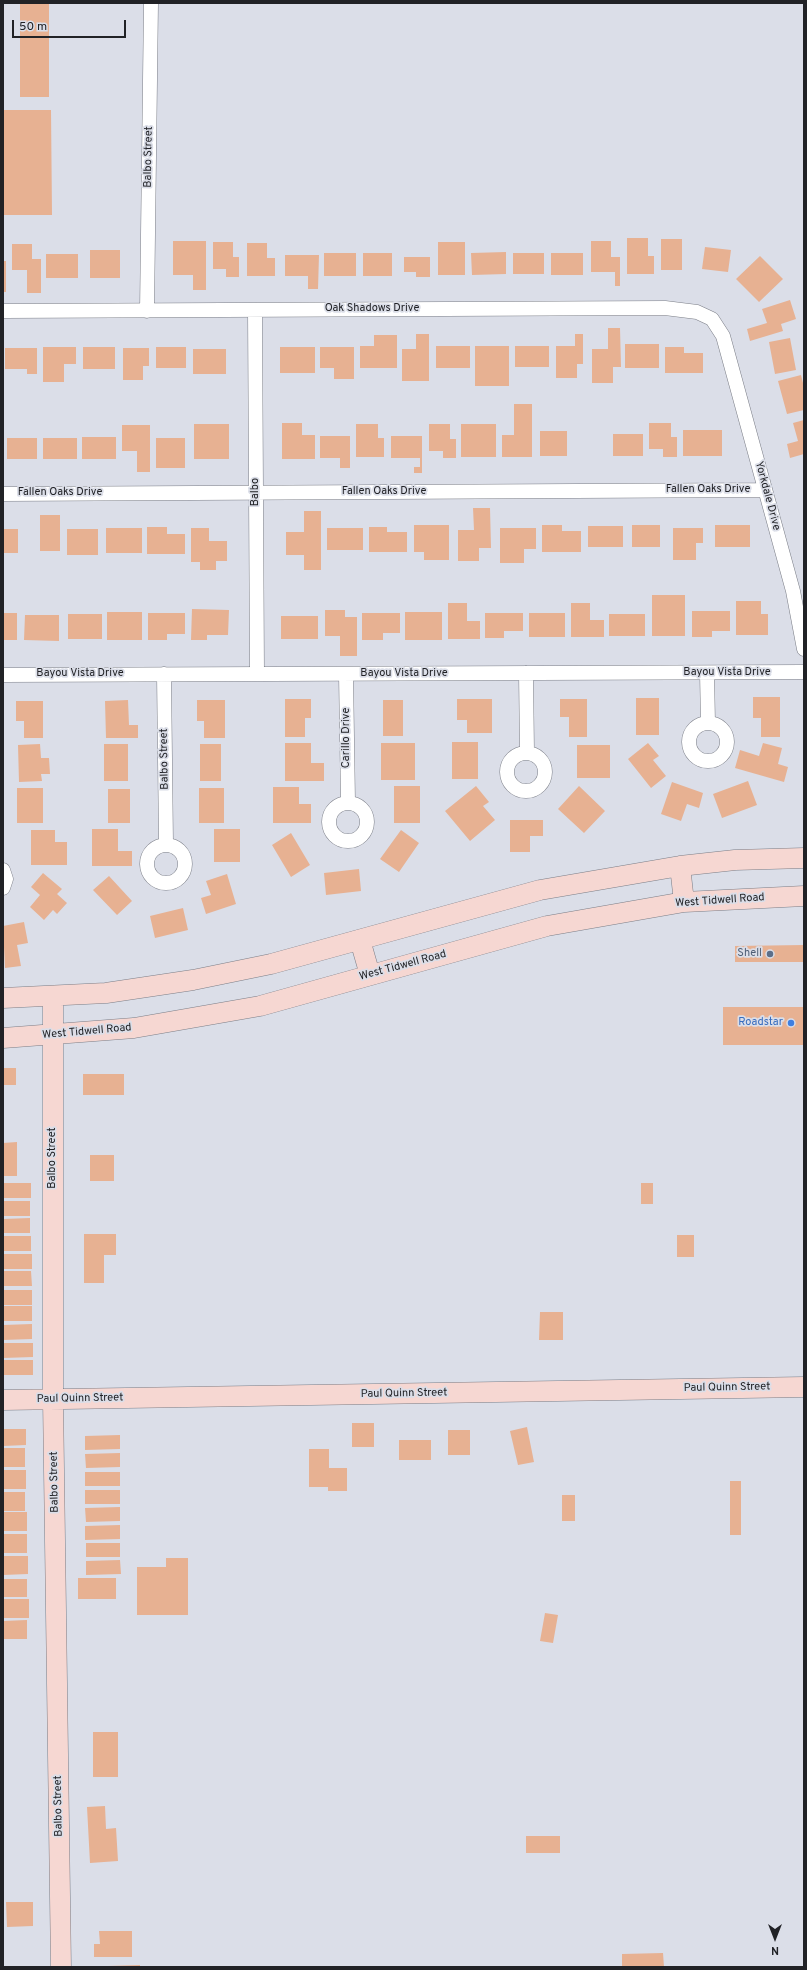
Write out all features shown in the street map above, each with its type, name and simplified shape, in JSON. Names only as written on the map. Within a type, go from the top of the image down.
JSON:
[{"type":"street","name":"Balbo Street","points":[[147,311],[151,3]]},
{"type":"street","name":"Oak Shadows Drive","points":[[3,311],[665,308],[697,312],[712,319],[723,336],[725,344]]},
{"type":"street","name":"Balbo","points":[[255,310],[257,674]]},
{"type":"street","name":"Yorkdale Drive","points":[[725,344],[793,591],[804,649]]},
{"type":"street","name":"Fallen Oaks Drive","points":[[3,494],[765,490]]},
{"type":"street","name":"Bayou Vista Drive","points":[[3,675],[804,672]]},
{"type":"street","points":[[707,673],[708,723]]},
{"type":"street","name":"Balbo Street","points":[[164,674],[166,844]]},
{"type":"street","name":"Carillo Drive","points":[[346,674],[348,802]]},
{"type":"street","points":[[526,674],[527,752]]},
{"type":"street","points":[[3,998],[106,993],[193,980],[272,964],[540,890],[680,866],[735,860],[804,858]]},
{"type":"street","points":[[680,866],[684,902]]},
{"type":"street","points":[[3,870],[6,879],[3,888]]},
{"type":"street","name":"West Tidwell Road","points":[[3,1038],[134,1028],[260,1006],[547,926],[684,902],[804,896]]},
{"type":"street","points":[[360,940],[370,975]]},
{"type":"street","name":"Balbo Street","points":[[53,996],[54,1399],[61,1967]]},
{"type":"street","name":"Paul Quinn Street","points":[[3,1400],[804,1387]]},
{"type":"building","points":[[20,3],[49,3],[49,97],[20,97]]},
{"type":"building","points":[[3,110],[51,110],[52,215],[3,215]]},
{"type":"building","points":[[627,238],[648,238],[648,256],[654,256],[654,274],[627,274]]},
{"type":"building","points":[[661,239],[682,239],[682,270],[661,270]]},
{"type":"building","points":[[173,241],[206,241],[206,290],[193,290],[193,275],[173,275]]},
{"type":"building","points":[[591,241],[611,241],[611,257],[620,257],[620,286],[615,286],[615,272],[591,272]]},
{"type":"building","points":[[213,242],[233,242],[233,257],[239,257],[239,277],[226,277],[226,269],[213,269]]},
{"type":"building","points":[[438,242],[465,242],[465,275],[438,275]]},
{"type":"building","points":[[247,243],[267,243],[267,258],[275,258],[275,276],[247,276]]},
{"type":"building","points":[[12,244],[32,244],[32,259],[41,259],[41,293],[27,293],[27,270],[12,270]]},
{"type":"building","points":[[705,247],[731,250],[728,272],[702,269]]},
{"type":"building","points":[[90,250],[120,250],[120,278],[90,278]]},
{"type":"building","points":[[506,252],[506,274],[472,275],[471,253]]},
{"type":"building","points":[[324,253],[356,253],[356,276],[324,276]]},
{"type":"building","points":[[363,253],[392,253],[392,276],[363,276]]},
{"type":"building","points":[[513,253],[544,253],[544,274],[513,274]]},
{"type":"building","points":[[551,253],[583,253],[583,275],[551,275]]},
{"type":"building","points":[[46,254],[78,254],[78,278],[46,278]]},
{"type":"building","points":[[285,255],[319,255],[318,289],[308,289],[308,276],[285,276]]},
{"type":"building","points":[[760,256],[783,279],[759,302],[736,279]]},
{"type":"building","points":[[404,257],[430,257],[430,277],[416,277],[416,272],[404,272]]},
{"type":"building","points":[[3,261],[6,261],[6,292],[3,292]]},
{"type":"building","points":[[790,300],[796,319],[781,324],[783,331],[750,341],[747,329],[767,323],[762,309]]},
{"type":"building","points":[[608,328],[620,328],[621,367],[613,367],[613,383],[592,383],[592,349],[608,349]]},
{"type":"building","points":[[416,334],[429,334],[429,381],[402,381],[402,349],[416,349]]},
{"type":"building","points":[[575,334],[583,334],[583,364],[577,364],[577,378],[556,378],[556,346],[575,346]]},
{"type":"building","points":[[374,335],[397,335],[397,368],[360,368],[360,346],[374,346]]},
{"type":"building","points":[[790,338],[796,370],[775,374],[769,342]]},
{"type":"building","points":[[625,344],[659,344],[659,368],[625,368]]},
{"type":"building","points":[[436,346],[470,346],[470,368],[436,368]]},
{"type":"building","points":[[475,346],[509,346],[509,386],[475,386]]},
{"type":"building","points":[[515,346],[549,346],[549,367],[515,367]]},
{"type":"building","points":[[43,347],[76,347],[76,364],[64,364],[64,382],[43,382]]},
{"type":"building","points":[[83,347],[115,347],[115,369],[83,369]]},
{"type":"building","points":[[156,347],[186,347],[186,368],[156,368]]},
{"type":"building","points":[[280,347],[315,347],[315,373],[280,373]]},
{"type":"building","points":[[320,347],[354,347],[354,379],[334,379],[334,368],[320,368]]},
{"type":"building","points":[[665,347],[684,347],[684,353],[703,353],[703,373],[665,373]]},
{"type":"building","points":[[5,348],[37,348],[37,374],[27,374],[27,369],[5,369]]},
{"type":"building","points":[[123,348],[149,348],[149,366],[143,366],[143,380],[123,380]]},
{"type":"building","points":[[193,349],[226,349],[226,374],[193,374]]},
{"type":"building","points":[[801,375],[804,387],[804,410],[787,414],[778,381]]},
{"type":"building","points":[[514,404],[532,404],[532,457],[502,457],[502,435],[514,435]]},
{"type":"building","points":[[804,420],[804,454],[790,458],[787,444],[798,441],[793,423]]},
{"type":"building","points":[[282,423],[302,423],[302,435],[315,435],[315,459],[282,459]]},
{"type":"building","points":[[649,423],[671,423],[671,437],[677,437],[677,457],[663,457],[663,449],[649,449]]},
{"type":"building","points":[[194,424],[229,424],[229,459],[194,459]]},
{"type":"building","points":[[356,424],[378,424],[378,438],[384,438],[384,457],[356,457]]},
{"type":"building","points":[[429,424],[450,424],[450,439],[456,439],[456,458],[443,458],[443,451],[429,451]]},
{"type":"building","points":[[461,424],[496,424],[496,457],[461,457]]},
{"type":"building","points":[[122,425],[150,425],[150,472],[137,472],[137,451],[122,451]]},
{"type":"building","points":[[683,430],[722,430],[722,456],[683,456]]},
{"type":"building","points":[[540,431],[567,431],[567,456],[540,456]]},
{"type":"building","points":[[613,434],[643,434],[643,456],[613,456]]},
{"type":"building","points":[[320,436],[350,436],[350,468],[340,468],[340,458],[320,458]]},
{"type":"building","points":[[391,436],[422,436],[422,473],[414,473],[414,467],[420,467],[420,458],[391,458]]},
{"type":"building","points":[[82,437],[116,437],[116,459],[82,459]]},
{"type":"building","points":[[7,438],[37,438],[37,459],[7,459]]},
{"type":"building","points":[[43,438],[77,438],[77,459],[43,459]]},
{"type":"building","points":[[156,438],[185,438],[185,468],[156,468]]},
{"type":"building","points":[[473,508],[490,508],[491,548],[479,548],[479,561],[458,561],[458,530],[474,530]]},
{"type":"building","points":[[304,511],[321,511],[321,570],[304,570],[304,555],[286,555],[286,532],[304,532]]},
{"type":"building","points":[[40,515],[60,515],[60,551],[40,551]]},
{"type":"building","points":[[414,525],[449,525],[449,560],[424,560],[424,552],[414,552]]},
{"type":"building","points":[[542,525],[562,525],[562,531],[581,531],[581,552],[542,552]]},
{"type":"building","points":[[632,525],[660,525],[660,547],[632,547]]},
{"type":"building","points":[[715,525],[750,525],[750,547],[715,547]]},
{"type":"building","points":[[588,526],[623,526],[623,547],[588,547]]},
{"type":"building","points":[[147,527],[167,527],[167,534],[185,534],[185,554],[147,554]]},
{"type":"building","points":[[369,527],[387,527],[387,532],[407,532],[407,552],[369,552]]},
{"type":"building","points":[[106,528],[142,528],[142,553],[106,553]]},
{"type":"building","points":[[191,528],[209,528],[209,541],[227,541],[227,561],[216,561],[216,570],[200,570],[200,562],[191,562]]},
{"type":"building","points":[[327,528],[363,528],[363,550],[327,550]]},
{"type":"building","points":[[500,528],[536,528],[536,549],[524,549],[524,563],[500,563]]},
{"type":"building","points":[[673,528],[703,528],[703,543],[696,543],[696,560],[673,560]]},
{"type":"building","points":[[3,529],[18,529],[18,553],[3,553]]},
{"type":"building","points":[[67,529],[98,529],[98,555],[67,555]]},
{"type":"building","points":[[652,595],[685,595],[685,636],[652,636]]},
{"type":"building","points":[[736,601],[761,601],[761,614],[768,614],[768,635],[736,635]]},
{"type":"building","points":[[448,603],[467,603],[467,621],[480,621],[480,639],[448,639]]},
{"type":"building","points":[[571,603],[590,603],[590,620],[604,620],[604,637],[571,637]]},
{"type":"building","points":[[192,609],[229,610],[228,635],[207,635],[207,640],[191,640]]},
{"type":"building","points":[[325,610],[345,610],[345,617],[357,617],[357,656],[340,656],[340,636],[325,636]]},
{"type":"building","points":[[692,611],[730,611],[730,631],[712,631],[712,637],[692,637]]},
{"type":"building","points":[[107,612],[142,612],[142,640],[107,640]]},
{"type":"building","points":[[405,612],[442,612],[442,640],[405,640]]},
{"type":"building","points":[[3,613],[17,613],[17,640],[3,640]]},
{"type":"building","points":[[148,613],[185,613],[185,634],[167,634],[167,640],[148,640]]},
{"type":"building","points":[[362,613],[400,613],[400,633],[383,633],[383,640],[362,640]]},
{"type":"building","points":[[485,613],[523,613],[523,631],[504,631],[504,638],[485,638]]},
{"type":"building","points":[[529,613],[565,613],[565,637],[529,637]]},
{"type":"building","points":[[68,614],[102,614],[102,639],[68,639]]},
{"type":"building","points":[[609,614],[645,614],[645,636],[609,636]]},
{"type":"building","points":[[25,615],[59,615],[59,641],[24,640]]},
{"type":"building","points":[[281,616],[318,616],[318,639],[281,639]]},
{"type":"building","points":[[753,697],[780,697],[780,737],[761,737],[761,718],[753,718]]},
{"type":"building","points":[[636,698],[659,698],[659,735],[636,735]]},
{"type":"building","points":[[285,699],[311,699],[311,718],[305,718],[305,737],[285,737]]},
{"type":"building","points":[[457,699],[492,699],[492,733],[467,733],[467,720],[457,720]]},
{"type":"building","points":[[560,699],[587,699],[587,737],[569,737],[569,717],[560,717]]},
{"type":"building","points":[[128,700],[129,725],[138,725],[138,738],[106,738],[105,701]]},
{"type":"building","points":[[197,700],[225,700],[225,738],[204,738],[204,721],[197,721]]},
{"type":"building","points":[[383,700],[403,700],[403,736],[383,736]]},
{"type":"building","points":[[16,701],[43,701],[43,738],[24,738],[24,721],[16,721]]},
{"type":"building","points":[[452,742],[478,742],[478,779],[452,779]]},
{"type":"building","points":[[285,743],[311,743],[311,763],[324,763],[324,781],[285,781]]},
{"type":"building","points":[[381,743],[415,743],[415,780],[381,780]]},
{"type":"building","points":[[648,743],[659,756],[653,760],[666,776],[651,788],[628,759]]},
{"type":"building","points":[[763,743],[782,748],[778,764],[788,767],[784,782],[735,768],[740,750],[759,756]]},
{"type":"building","points":[[40,744],[41,758],[49,758],[50,774],[41,774],[42,781],[19,782],[18,745]]},
{"type":"building","points":[[104,744],[128,744],[128,781],[104,781]]},
{"type":"building","points":[[200,744],[221,744],[221,781],[200,781]]},
{"type":"building","points":[[577,745],[610,745],[610,778],[577,778]]},
{"type":"building","points":[[748,781],[757,805],[722,818],[713,794]]},
{"type":"building","points":[[672,782],[703,793],[699,808],[687,804],[681,821],[661,814]]},
{"type":"building","points":[[394,786],[420,786],[420,823],[394,823]]},
{"type":"building","points":[[476,786],[489,802],[483,806],[495,820],[470,841],[445,811]]},
{"type":"building","points":[[579,786],[605,811],[584,833],[558,809]]},
{"type":"building","points":[[273,787],[299,787],[299,804],[311,804],[311,823],[273,823]]},
{"type":"building","points":[[17,788],[43,788],[43,823],[17,823]]},
{"type":"building","points":[[199,788],[224,788],[224,823],[199,823]]},
{"type":"building","points":[[108,789],[130,789],[130,823],[108,823]]},
{"type":"building","points":[[510,820],[543,820],[543,836],[530,836],[530,852],[510,852]]},
{"type":"building","points":[[92,829],[118,829],[118,851],[132,851],[132,866],[92,866]]},
{"type":"building","points":[[214,829],[240,829],[240,862],[214,862]]},
{"type":"building","points":[[31,830],[55,830],[55,842],[67,842],[67,865],[31,865]]},
{"type":"building","points":[[401,830],[419,843],[399,872],[380,859]]},
{"type":"building","points":[[291,833],[310,865],[291,877],[272,845]]},
{"type":"building","points":[[359,869],[361,891],[326,895],[324,873]]},
{"type":"building","points":[[43,873],[62,889],[57,894],[67,903],[57,914],[53,910],[44,920],[30,907],[40,895],[31,887]]},
{"type":"building","points":[[227,874],[236,904],[206,914],[201,898],[211,895],[206,881]]},
{"type":"building","points":[[109,876],[132,901],[117,915],[93,890]]},
{"type":"building","points":[[183,908],[188,930],[155,938],[150,916]]},
{"type":"building","points":[[24,922],[28,943],[17,945],[21,966],[5,968],[3,926]]},
{"type":"building","name":"Shell","points":[[804,945],[804,962],[735,962],[735,946]]},
{"type":"building","points":[[723,1007],[804,1007],[804,1045],[723,1045]]},
{"type":"building","points":[[3,1068],[16,1068],[16,1085],[3,1085]]},
{"type":"building","points":[[83,1074],[124,1074],[124,1095],[83,1095]]},
{"type":"building","points":[[17,1142],[17,1176],[3,1176],[3,1143]]},
{"type":"building","points":[[90,1155],[114,1155],[114,1181],[90,1181]]},
{"type":"building","points":[[3,1183],[31,1183],[31,1198],[3,1198]]},
{"type":"building","points":[[641,1183],[653,1183],[653,1204],[641,1204]]},
{"type":"building","points":[[3,1201],[30,1201],[30,1216],[3,1216]]},
{"type":"building","points":[[30,1218],[30,1233],[3,1233],[3,1219]]},
{"type":"building","points":[[84,1234],[116,1234],[116,1255],[104,1255],[104,1283],[84,1283]]},
{"type":"building","points":[[677,1235],[694,1235],[694,1257],[677,1257]]},
{"type":"building","points":[[3,1236],[31,1236],[31,1251],[3,1251]]},
{"type":"building","points":[[3,1254],[32,1254],[32,1269],[3,1269]]},
{"type":"building","points":[[3,1271],[31,1271],[32,1286],[3,1286]]},
{"type":"building","points":[[3,1290],[32,1290],[32,1305],[3,1305]]},
{"type":"building","points":[[3,1306],[32,1306],[32,1321],[3,1321]]},
{"type":"building","points":[[540,1312],[563,1312],[563,1340],[539,1340]]},
{"type":"building","points":[[32,1324],[32,1339],[3,1340],[3,1325]]},
{"type":"building","points":[[3,1343],[33,1343],[33,1357],[3,1358]]},
{"type":"building","points":[[3,1360],[33,1360],[33,1375],[3,1375]]},
{"type":"building","points":[[352,1423],[374,1423],[374,1447],[352,1447]]},
{"type":"building","points":[[527,1427],[534,1462],[518,1465],[510,1431]]},
{"type":"building","points":[[3,1429],[26,1429],[26,1445],[3,1446]]},
{"type":"building","points":[[448,1430],[470,1430],[470,1455],[448,1455]]},
{"type":"building","points":[[120,1435],[120,1449],[85,1450],[85,1436]]},
{"type":"building","points":[[399,1440],[431,1440],[431,1460],[399,1460]]},
{"type":"building","points":[[3,1448],[25,1448],[25,1467],[3,1467]]},
{"type":"building","points":[[309,1449],[329,1449],[329,1468],[347,1468],[347,1491],[328,1491],[328,1487],[309,1487]]},
{"type":"building","points":[[120,1453],[120,1467],[86,1468],[85,1454]]},
{"type":"building","points":[[3,1470],[26,1470],[26,1489],[3,1489]]},
{"type":"building","points":[[85,1472],[120,1472],[120,1486],[85,1486]]},
{"type":"building","points":[[730,1481],[741,1481],[741,1535],[730,1535]]},
{"type":"building","points":[[85,1490],[120,1490],[120,1504],[85,1504]]},
{"type":"building","points":[[3,1492],[25,1492],[25,1511],[3,1511]]},
{"type":"building","points":[[562,1495],[575,1495],[575,1521],[562,1521]]},
{"type":"building","points":[[120,1507],[120,1521],[86,1522],[85,1508]]},
{"type":"building","points":[[3,1512],[27,1512],[27,1531],[3,1531]]},
{"type":"building","points":[[120,1525],[120,1539],[85,1540],[85,1526]]},
{"type":"building","points":[[3,1534],[27,1534],[27,1553],[3,1553]]},
{"type":"building","points":[[86,1543],[120,1543],[120,1557],[86,1557]]},
{"type":"building","points":[[3,1556],[28,1556],[28,1574],[3,1575]]},
{"type":"building","points":[[166,1558],[188,1558],[188,1615],[137,1615],[137,1567],[166,1567]]},
{"type":"building","points":[[120,1560],[121,1574],[86,1575],[86,1561]]},
{"type":"building","points":[[78,1578],[116,1578],[116,1599],[78,1599]]},
{"type":"building","points":[[3,1579],[27,1579],[27,1597],[3,1597]]},
{"type":"building","points":[[3,1599],[29,1599],[29,1618],[3,1618]]},
{"type":"building","points":[[545,1613],[558,1615],[553,1643],[540,1641]]},
{"type":"building","points":[[27,1620],[27,1639],[3,1639],[3,1621]]},
{"type":"building","points":[[93,1732],[118,1732],[118,1777],[93,1777]]},
{"type":"building","points":[[105,1806],[106,1829],[116,1828],[118,1861],[90,1863],[87,1807]]},
{"type":"building","points":[[526,1836],[560,1836],[560,1853],[526,1853]]},
{"type":"building","points":[[6,1902],[33,1902],[33,1926],[7,1927]]},
{"type":"building","points":[[99,1931],[132,1931],[132,1957],[94,1957],[94,1944],[100,1944]]},
{"type":"building","points":[[663,1953],[664,1967],[622,1967],[622,1954]]},
{"type":"building","points":[[140,1965],[140,1967],[108,1967],[108,1966]]},
{"type":"place","name":"Shell","points":[[770,954]]},
{"type":"place","name":"Roadstar","points":[[791,1023]]}]
